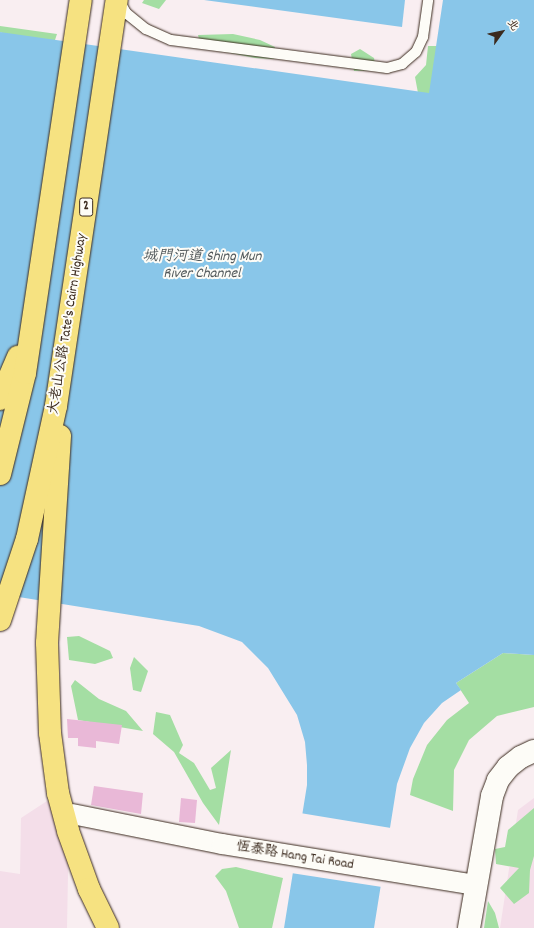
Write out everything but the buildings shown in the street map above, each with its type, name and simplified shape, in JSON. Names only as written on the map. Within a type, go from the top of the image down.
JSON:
[{"type":"highway","points":[[0,474],[24,373],[81,0]]},
{"type":"highway","name":"大老山公路 Tate's Cairn Highway","points":[[0,620],[28,532],[62,371],[118,0]]},
{"type":"highway","points":[[0,399],[31,327]]},
{"type":"highway","points":[[62,371],[59,468],[47,643],[50,732],[58,793],[68,831],[82,870],[108,928]]},
{"type":"street","points":[[469,928],[492,796],[498,780],[508,767],[521,757],[534,751]]},
{"type":"street","name":"恆泰路 Hang Tai Road","points":[[72,814],[278,854],[476,885]]},
{"type":"lane","points":[[118,0],[126,13],[146,29],[171,40],[387,68],[402,64],[416,52],[423,37],[428,0]]},
{"type":"shaded area","points":[[534,798],[534,928],[500,928],[518,810]]},
{"type":"shaded area","points":[[47,801],[53,810],[69,821],[67,928],[0,928],[0,871],[20,874],[21,818]]},
{"type":"green space","points":[[144,0],[166,0],[159,9],[142,3]]},
{"type":"green space","points":[[0,26],[57,34],[51,52],[0,32]]},
{"type":"green space","points":[[233,34],[260,40],[275,47],[274,59],[255,58],[201,47],[198,35]]},
{"type":"green space","points":[[428,46],[443,46],[434,107],[418,93],[415,77],[426,65]]},
{"type":"green space","points":[[360,49],[374,58],[376,70],[354,71],[351,54]]},
{"type":"green space","points":[[79,636],[110,651],[113,658],[95,664],[69,660],[67,637]]},
{"type":"green space","points":[[503,653],[534,655],[534,707],[497,716],[469,740],[454,770],[453,811],[410,795],[413,779],[427,745],[447,720],[469,703],[456,683]]},
{"type":"green space","points":[[134,657],[148,671],[141,692],[133,690],[130,668]]},
{"type":"green space","points":[[75,680],[99,699],[126,711],[143,731],[78,720],[71,686]]},
{"type":"green space","points":[[156,712],[170,715],[183,745],[179,753],[194,763],[210,790],[216,788],[211,768],[231,750],[219,825],[203,803],[174,752],[153,734]]},
{"type":"green space","points":[[534,808],[534,856],[530,870],[529,893],[514,904],[500,888],[519,868],[496,864],[495,849],[505,847],[508,830]]},
{"type":"green space","points":[[236,867],[283,878],[272,928],[239,928],[226,891],[215,876],[222,869]]},
{"type":"green space","points":[[488,901],[495,913],[499,928],[484,928]]},
{"type":"water","points":[[204,0],[405,0],[402,27]]},
{"type":"water","name":"城門河道 Shing Mun River Channel","points":[[443,0],[534,0],[534,655],[503,653],[456,683],[461,690],[442,703],[424,723],[410,748],[397,784],[374,928],[284,928],[307,785],[307,765],[305,742],[297,715],[268,668],[242,642],[199,626],[0,594],[0,32],[429,93]]},
{"type":"pier","points":[[300,813],[391,828],[382,887],[291,873]]}]
